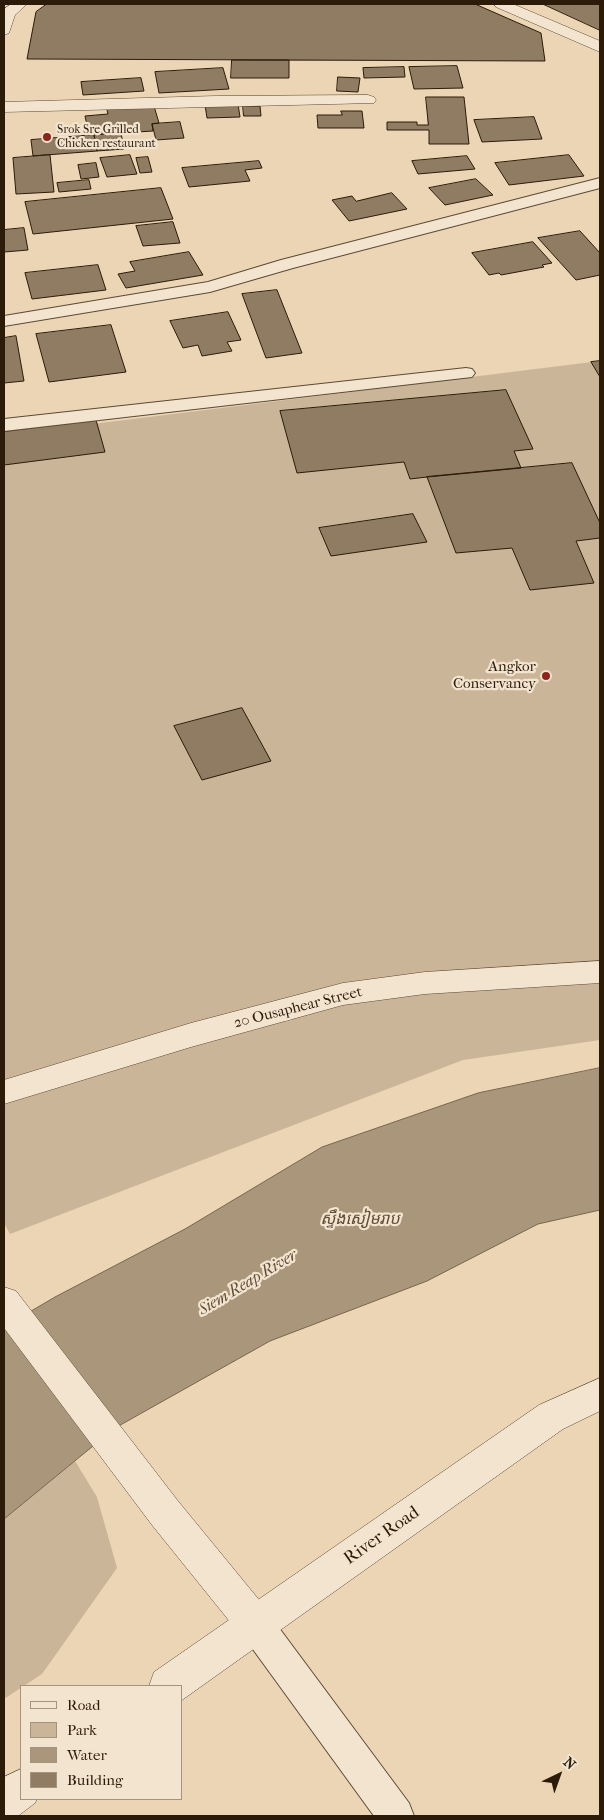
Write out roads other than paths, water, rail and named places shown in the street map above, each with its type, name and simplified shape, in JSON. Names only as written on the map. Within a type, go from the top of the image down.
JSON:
[{"type":"street","points":[[4,30],[6,12],[20,4]]},
{"type":"street","points":[[501,4],[600,47]]},
{"type":"street","points":[[4,107],[208,101],[368,100]]},
{"type":"street","name":"20 Ousaphear Street","points":[[4,1092],[191,1035],[344,994],[425,983],[600,972]]},
{"type":"street","points":[[4,1302],[165,1513],[256,1625]]},
{"type":"street","name":"River Road","points":[[169,1685],[551,1417],[600,1394]]},
{"type":"street","points":[[4,1802],[20,1790]]},
{"type":"lane","points":[[4,321],[210,287],[287,264],[600,183]]},
{"type":"lane","points":[[4,424],[466,373]]},
{"type":"lane","points":[[256,1625],[396,1816]]},
{"type":"water","name":"ស្ទឹងសៀមរាប","points":[[600,1068],[600,1210],[538,1224],[427,1281],[270,1341],[115,1428],[4,1519],[4,1327],[55,1297],[185,1229],[322,1147],[478,1093]]},
{"type":"place","name":"Srok Sre Grilled Chicken restaurant","points":[[47,137]]},
{"type":"place","name":"Angkor Conservancy","points":[[546,676]]},
{"type":"water label","name":"Siem Reap River","points":[[248,1283]]}]
